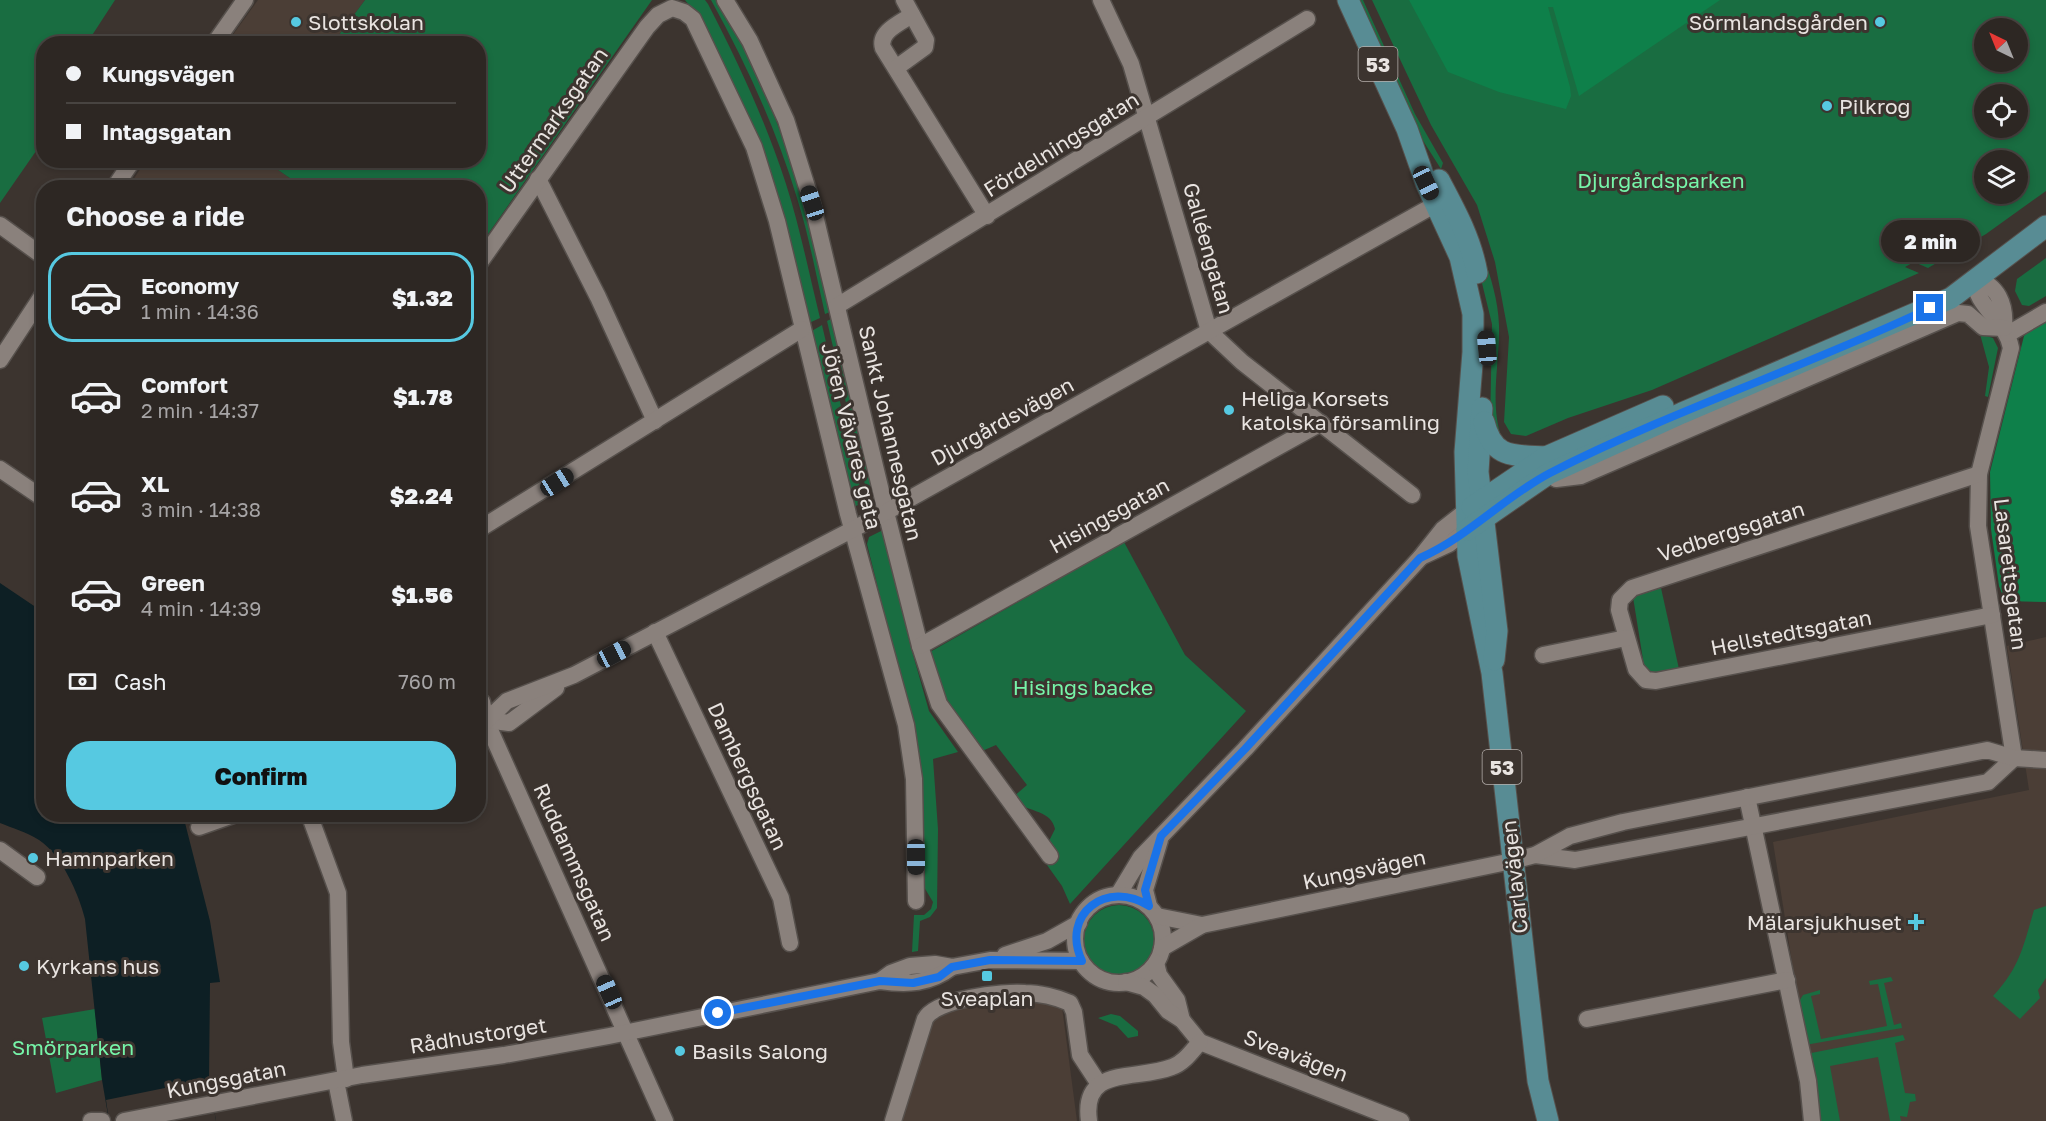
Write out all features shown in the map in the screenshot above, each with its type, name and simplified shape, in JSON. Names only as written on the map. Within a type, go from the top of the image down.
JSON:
[{"type":"main road","name":"Carlavägen","points":[[1348,0],[1442,201],[1473,252],[1484,306],[1487,348],[1474,515]]},
{"type":"main road","name":"Carlavägen","points":[[1442,201],[1460,257],[1473,314],[1473,352],[1465,452],[1474,515],[1497,631],[1492,673],[1538,1081],[1548,1121]]},
{"type":"main road","points":[[1474,515],[1547,465],[1945,284],[1974,278],[2046,226]]},
{"type":"main road","points":[[1482,415],[1488,438],[1494,446],[1506,453],[1547,465]]},
{"type":"main road","name":"Carlavägen","points":[[1536,1121],[1538,1081]]},
{"type":"street","points":[[220,36],[245,0]]},
{"type":"street","name":"Sankt Johannesgatan","points":[[725,0],[750,41],[786,120],[812,203],[920,646],[945,716],[1050,856]]},
{"type":"street","name":"Galléengatan","points":[[1101,0],[1131,64],[1149,117],[1209,331],[1242,362],[1412,495]]},
{"type":"street","points":[[897,68],[925,47],[926,40],[908,7],[884,35],[881,42],[987,216]]},
{"type":"street","name":"Uttermarksgatan","points":[[486,254],[647,27],[658,15],[672,8]]},
{"type":"street","name":"Jören Vävares gata","points":[[672,8],[684,12],[693,19],[716,62],[754,147],[777,220],[852,528],[906,724],[914,779],[916,901]]},
{"type":"street","name":"Fördelningsgatan","points":[[837,306],[1307,19]]},
{"type":"street","points":[[538,179],[598,297],[655,421]]},
{"type":"street","name":"Djurgårdsvägen","points":[[486,717],[507,701],[573,675],[886,512],[1442,201]]},
{"type":"street","points":[[0,225],[36,251]]},
{"type":"street","points":[[1974,278],[1975,290],[1993,317],[2006,331]]},
{"type":"street","points":[[0,360],[36,305]]},
{"type":"street","points":[[1547,465],[1556,479],[1581,476],[1958,313],[1968,314],[1983,327],[2006,331],[2046,312]]},
{"type":"street","points":[[486,525],[802,329]]},
{"type":"street","name":"Lasarettsgatan","points":[[2006,331],[2011,348],[1979,474],[1978,526],[2014,759]]},
{"type":"street","name":"Hisingsgatan","points":[[920,646],[1321,423]]},
{"type":"street","points":[[0,469],[36,494]]},
{"type":"street","name":"Vedbergsgatan","points":[[1626,638],[1619,610],[1620,600],[1632,588],[1979,474]]},
{"type":"street","points":[[1118,895],[1141,857],[1245,749],[1420,558],[1449,544],[1474,515]]},
{"type":"street","name":"Hellstedtsgatan","points":[[1626,638],[1640,676],[1646,680],[1656,681],[1992,615]]},
{"type":"street","name":"Dambergsgatan","points":[[655,632],[781,898],[790,943]]},
{"type":"street","points":[[1543,655],[1626,638]]},
{"type":"street","name":"Ruddammsgatan","points":[[486,729],[627,1032],[665,1121]]},
{"type":"street","name":"Kungsvägen","points":[[1159,956],[1202,925],[1512,861],[1535,855],[1570,836],[1623,822],[1987,750],[2014,759],[2046,760]]},
{"type":"street","name":"Kungsvägen","points":[[1535,855],[1575,860],[1988,782],[2014,759]]},
{"type":"street","points":[[1747,797],[1808,1081],[1812,1121]]},
{"type":"street","points":[[200,827],[214,822]]},
{"type":"street","points":[[312,822],[338,893],[341,1080],[344,1121]]},
{"type":"street","points":[[1078,923],[1076,944],[1082,961],[1095,976],[1105,981],[1125,982],[1145,975],[1159,956],[1163,933],[1145,890],[1161,836]]},
{"type":"street","points":[[1570,836],[1575,860]]},
{"type":"street","points":[[0,850],[37,877]]},
{"type":"street","points":[[627,1032],[880,981],[891,973],[910,966],[935,963],[952,967],[990,960],[1047,941],[1078,923],[1095,903],[1118,895],[1138,899],[1153,911]]},
{"type":"street","name":"Kungsvägen","points":[[1153,911],[1202,925]]},
{"type":"street","name":"Sveavägen","points":[[1159,956],[1159,975],[1177,1000],[1182,1020]]},
{"type":"street","points":[[990,960],[1082,961]]},
{"type":"street","points":[[1587,1019],[1787,980]]},
{"type":"street","name":"Sveavägen","points":[[1125,982],[1144,987],[1168,1011],[1182,1020],[1200,1042],[1401,1121]]},
{"type":"street","points":[[893,1121],[925,1019],[936,1007],[952,1002],[1020,992],[1070,1003],[1074,1012],[1080,1055],[1099,1084]]},
{"type":"street","name":"Rådhustorget","points":[[341,1080],[627,1032]]},
{"type":"street","points":[[1089,1121],[1088,1096],[1099,1084],[1175,1066],[1200,1042]]},
{"type":"street","name":"Kungsgatan","points":[[124,1121],[341,1080]]},
{"type":"street","points":[[91,1121],[102,1121]]},
{"type":"shaded area","name":"Slottskolan","points":[[258,0],[365,0],[338,36],[232,36]]},
{"type":"shaded area","points":[[141,168],[275,168],[293,180],[133,180]]},
{"type":"shaded area","name":"Mälarsjukhuset","points":[[2046,637],[2046,1121],[1817,1121],[1773,842],[2029,790],[2007,646]]},
{"type":"shaded area","points":[[1026,998],[1062,1007],[1077,1121],[898,1121],[931,1021],[947,1010]]},
{"type":"green space","points":[[0,0],[115,0],[92,36],[36,36],[36,151],[0,203]]},
{"type":"green space","points":[[365,0],[652,0],[486,237],[486,180],[293,180],[275,168],[486,168],[486,36],[338,36]]},
{"type":"green space","points":[[685,0],[705,0],[708,4],[741,70],[770,138],[791,201],[820,318],[809,323],[737,92],[699,18]]},
{"type":"green space","points":[[711,0],[719,0],[731,22],[754,68],[783,138],[812,233],[830,312],[825,314],[809,241],[780,147],[748,72]]},
{"type":"green space","points":[[1355,0],[1363,0],[1415,114],[1443,163],[1441,169],[1413,125]]},
{"type":"green space","name":"Djurgårdsparken","points":[[1372,0],[2046,0],[2046,191],[2028,204],[2028,150],[1974,150],[1974,204],[2028,204],[1986,234],[1928,268],[1914,262],[1905,267],[1919,273],[1652,390],[1568,418],[1526,436],[1511,434],[1504,422],[1509,337],[1495,262],[1477,205],[1431,125]]},
{"type":"green space","points":[[1409,0],[1720,0],[1579,96],[1553,7],[1548,7],[1570,87],[1571,96],[1566,109],[1499,92],[1448,72]]},
{"type":"green space","points":[[1469,230],[1475,231],[1490,277],[1498,313],[1496,412],[1502,439],[1490,430],[1492,324]]},
{"type":"green space","points":[[2046,258],[2046,296],[2029,306],[2022,305],[2015,291],[2017,279]]},
{"type":"green space","points":[[833,318],[874,493],[868,498],[827,321]]},
{"type":"green space","points":[[2046,321],[2046,602],[2005,601],[1999,586],[1991,529],[1990,472],[2024,336],[2029,330]]},
{"type":"green space","points":[[822,325],[863,500],[861,504],[850,508],[810,332]]},
{"type":"green space","points":[[1980,334],[1993,338],[1998,348],[1988,397],[1985,396],[1989,367]]},
{"type":"green space","points":[[883,530],[910,644],[929,711],[958,752],[933,759],[938,829],[937,908],[930,917],[920,921],[918,951],[912,952],[914,915],[924,915],[931,909],[933,902],[921,882],[923,819],[911,721],[867,544],[869,537]]},
{"type":"green space","name":"Hisings backe","points":[[1124,542],[1185,655],[1246,711],[1070,904],[1062,886],[1047,865],[1055,860],[1049,841],[1055,829],[1052,822],[1043,814],[1017,803],[1012,798],[1027,785],[996,745],[982,751],[948,706],[930,652]]},
{"type":"green space","points":[[1661,588],[1679,669],[1657,675],[1645,672],[1633,597]]},
{"type":"green space","name":"Sveaplan","points":[[1126,905],[1139,911],[1148,920],[1152,926],[1154,940],[1152,954],[1144,965],[1133,973],[1112,975],[1094,965],[1086,954],[1084,933],[1094,915],[1105,907]]},
{"type":"green space","points":[[2046,906],[2046,978],[2038,990],[2040,998],[2020,1019],[1993,996],[2015,966],[2034,910]]},
{"type":"green space","points":[[1891,977],[1893,981],[1884,983],[1894,1025],[1901,1023],[1902,1028],[1805,1045],[1798,1003],[1803,995],[1820,990],[1820,994],[1811,996],[1821,1039],[1887,1026],[1878,984],[1870,985],[1869,981]]},
{"type":"green space","name":"Smörparken","points":[[95,1009],[102,1080],[56,1093],[42,1018]]},
{"type":"green space","points":[[1111,1014],[1120,1016],[1138,1031],[1138,1036],[1128,1038],[1117,1026],[1098,1018]]},
{"type":"green space","points":[[1903,1035],[1905,1040],[1895,1043],[1905,1093],[1915,1094],[1916,1101],[1910,1102],[1907,1117],[1900,1116],[1901,1121],[1890,1121],[1878,1057],[1830,1066],[1840,1121],[1817,1121],[1806,1054]]},
{"type":"water","points":[[0,583],[36,607],[36,822],[185,822],[210,921],[220,982],[210,983],[209,1079],[216,1121],[109,1121],[102,1080],[85,919],[78,898],[68,875],[47,846],[30,835],[0,823]]},
{"type":"pier","points":[[209,1079],[216,1121],[109,1121],[106,1100]]},
{"type":"place","name":"Slottskolan","points":[[296,22]]},
{"type":"place","name":"Sörmlandsgården","points":[[1880,22]]},
{"type":"place","name":"Pilkrog","points":[[1827,106]]},
{"type":"place","name":"Heliga Korsets katolska församling","points":[[1229,410]]},
{"type":"place","name":"Hamnparken","points":[[33,858]]},
{"type":"place","name":"Mälarsjukhuset","points":[[1916,922]]},
{"type":"place","name":"Kyrkans hus","points":[[24,966]]},
{"type":"place","name":"Sveaplan","points":[[987,976]]},
{"type":"place","name":"Basils Salong","points":[[680,1051]]},
{"type":"route","points":[[718,1013],[880,981],[898,984],[913,983],[939,977],[952,967],[990,960],[1082,961],[1077,952],[1076,935],[1078,923],[1084,913],[1095,903],[1118,895],[1138,899],[1149,906],[1145,890],[1161,836],[1245,749],[1383,595],[1420,558],[1449,544],[1548,474],[1682,413],[1930,308]]}]
